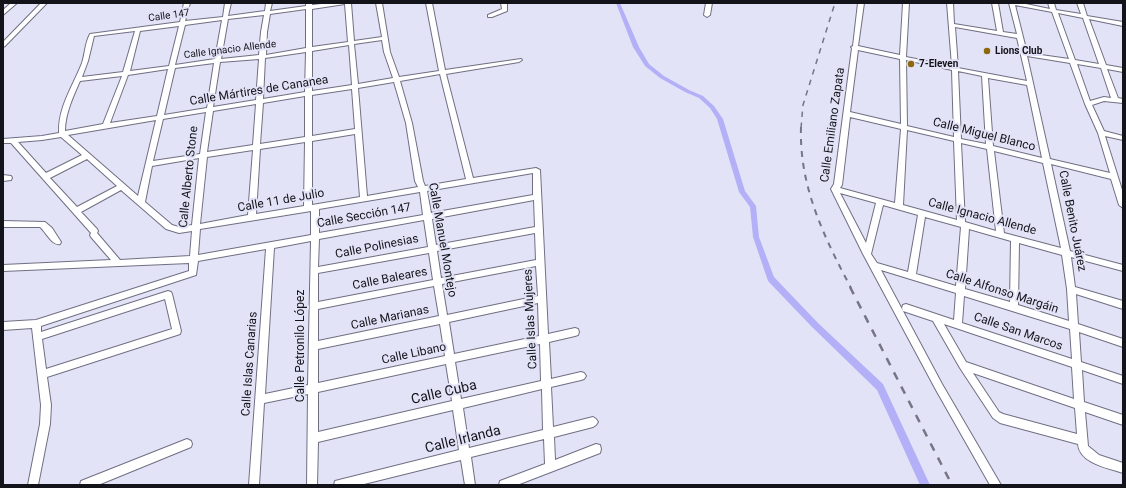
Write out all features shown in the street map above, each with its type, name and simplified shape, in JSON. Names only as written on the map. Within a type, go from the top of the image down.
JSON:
[{"type":"street","points":[[3,14],[14,3]]},
{"type":"street","points":[[3,45],[44,3]]},
{"type":"street","points":[[141,202],[187,3]]},
{"type":"street","name":"Calle Alberto Stone","points":[[36,324],[189,276],[194,273],[195,228],[202,156],[216,61],[228,3]]},
{"type":"street","points":[[252,218],[262,56],[266,12],[269,3]]},
{"type":"street","name":"Calle 147","points":[[78,80],[88,55],[88,46],[92,35],[309,5],[343,3]]},
{"type":"street","points":[[348,3],[364,199]]},
{"type":"street","name":"Calle Manuel Montejo","points":[[379,3],[386,52],[397,80],[409,123],[419,181],[423,189],[470,485]]},
{"type":"street","points":[[429,3],[443,73],[470,181]]},
{"type":"street","points":[[490,16],[504,11],[506,8],[504,3]]},
{"type":"street","points":[[707,15],[709,3]]},
{"type":"street","name":"Calle Emiliano Zapata","points":[[861,3],[854,47],[848,114],[838,185],[835,189],[867,254],[874,264],[939,387],[996,485]]},
{"type":"street","points":[[899,207],[904,127],[906,3]]},
{"type":"street","points":[[950,3],[963,225],[962,292],[958,324]]},
{"type":"street","points":[[995,3],[1000,33]]},
{"type":"street","points":[[1012,3],[1123,24]]},
{"type":"street","name":"Calle Benito Juárez","points":[[1012,3],[1066,253],[1071,289],[1076,365],[1081,405],[1082,444]]},
{"type":"street","points":[[1051,3],[1100,133],[1123,205]]},
{"type":"street","points":[[1080,3],[1115,99]]},
{"type":"street","name":"Calle Petronilo López","points":[[309,5],[308,95],[311,208],[314,237],[312,485]]},
{"type":"street","points":[[952,25],[1020,37]]},
{"type":"street","points":[[106,126],[126,73],[138,29]]},
{"type":"street","name":"Calle Ignacio Allende","points":[[78,80],[262,56],[384,38]]},
{"type":"street","points":[[854,47],[1030,84]]},
{"type":"street","points":[[1024,54],[1123,70]]},
{"type":"street","name":"Calle Mártires de Cananea","points":[[3,141],[62,134],[519,60]]},
{"type":"street","points":[[985,75],[990,147],[1000,235]]},
{"type":"street","points":[[62,134],[63,119],[78,80]]},
{"type":"street","points":[[1088,104],[1104,99],[1123,101]]},
{"type":"street","name":"Calle Miguel Blanco","points":[[848,114],[1114,177]]},
{"type":"street","points":[[149,164],[359,131]]},
{"type":"street","points":[[1100,133],[1123,138]]},
{"type":"street","name":"Calle 11 de Julio","points":[[62,134],[169,227],[179,230],[536,170]]},
{"type":"street","points":[[13,141],[76,211],[118,263]]},
{"type":"street","points":[[45,177],[88,156]]},
{"type":"street","name":"Calle Islas Mujeres","points":[[536,170],[550,467]]},
{"type":"street","points":[[76,211],[122,186]]},
{"type":"street","name":"Calle Ignacio Allende","points":[[835,189],[1123,268]]},
{"type":"street","name":"Calle Sección 147","points":[[3,268],[194,259],[537,197]]},
{"type":"street","points":[[867,254],[880,202]]},
{"type":"street","points":[[912,275],[922,213]]},
{"type":"street","points":[[3,224],[42,224],[49,230],[57,242]]},
{"type":"street","name":"Calle Polinesias","points":[[314,271],[539,228]]},
{"type":"street","points":[[1014,307],[1015,239]]},
{"type":"street","name":"Calle Islas Canarias","points":[[254,485],[270,245]]},
{"type":"street","name":"Calle Baleares","points":[[314,306],[541,262]]},
{"type":"street","name":"Calle Alfonso Margáin","points":[[874,264],[1014,307],[1123,343]]},
{"type":"street","points":[[1071,289],[1123,305]]},
{"type":"street","points":[[37,337],[168,294],[176,331],[42,375]]},
{"type":"street","name":"Calle Marianas","points":[[313,346],[542,299]]},
{"type":"street","name":"Calle San Marcos","points":[[906,308],[1123,380]]},
{"type":"street","points":[[936,318],[963,365],[998,417],[1082,444],[1087,453],[1093,457],[1123,468]]},
{"type":"street","points":[[3,326],[36,324],[46,405],[45,424],[33,485]]},
{"type":"street","name":"Calle Libano","points":[[259,400],[575,332]]},
{"type":"street","points":[[963,365],[1123,420]]},
{"type":"street","name":"Calle Cuba","points":[[313,438],[581,376]]},
{"type":"street","name":"Calle Irlanda","points":[[339,485],[594,422]]},
{"type":"street","points":[[85,485],[187,444]]},
{"type":"street","points":[[504,485],[596,449]]},
{"type":"waterway","points":[[618,3],[636,47],[647,65],[662,77],[701,97],[712,107],[720,119],[742,192],[753,206],[756,237],[771,279],[815,325],[880,387],[925,485]]},
{"type":"railway","points":[[801,128],[803,105],[835,3]]},
{"type":"railway","points":[[801,128],[801,149],[804,170],[815,210],[832,250],[851,288]]},
{"type":"railway","points":[[850,287],[952,485]]},
{"type":"place","name":"Lions Club","points":[[987,51]]},
{"type":"place","name":"7-Eleven","points":[[911,64]]}]
